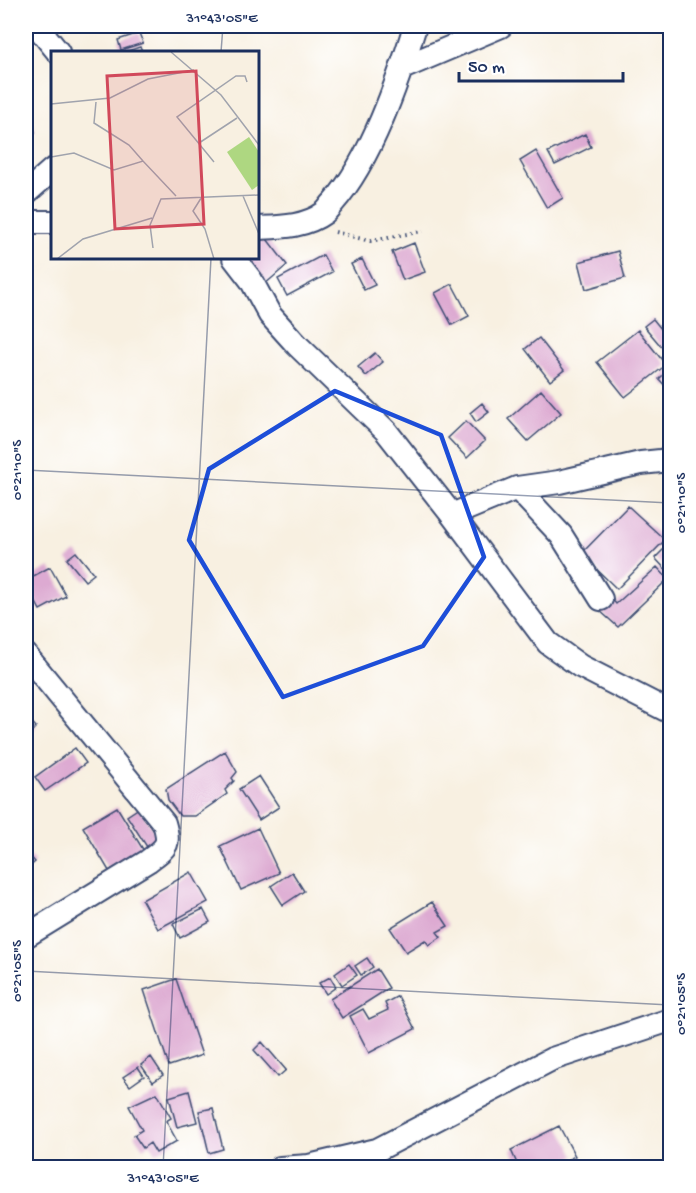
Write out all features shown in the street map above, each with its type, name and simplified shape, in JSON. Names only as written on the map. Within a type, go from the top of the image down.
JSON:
[{"type":"street","points":[[37,26],[57,51]]},
{"type":"street","points":[[260,228],[291,227],[324,213],[345,190],[368,148],[402,68],[415,26]]},
{"type":"street","points":[[402,68],[501,26]]},
{"type":"street","points":[[26,193],[51,171]]},
{"type":"street","points":[[26,222],[51,222]]},
{"type":"street","points":[[236,260],[251,280],[270,315],[297,345],[386,432],[452,515],[548,643],[580,666],[670,712]]},
{"type":"street","points":[[452,515],[517,488],[559,482],[641,463],[670,460]]},
{"type":"street","points":[[517,488],[561,535],[601,599]]},
{"type":"street","points":[[26,655],[164,823],[168,837],[166,848],[148,861],[26,936]]},
{"type":"street","points":[[280,1167],[309,1166],[376,1150],[552,1059],[670,1020]]},
{"type":"path","points":[[306,220],[344,235],[370,241],[423,231]]},
{"type":"highlighted area","points":[[335,391],[441,435],[484,557],[423,646],[283,697],[189,540],[209,469]]},
{"type":"building","points":[[139,33],[143,43],[121,50],[118,40]]},
{"type":"building","points":[[140,47],[142,51],[128,51]]},
{"type":"building","points":[[26,89],[35,133],[26,134]]},
{"type":"building","points":[[585,134],[591,147],[555,165],[548,152]]},
{"type":"building","points":[[536,151],[563,198],[547,208],[520,161]]},
{"type":"building","points":[[267,239],[287,265],[264,285],[244,260],[260,260],[260,241]]},
{"type":"building","points":[[414,243],[425,272],[403,280],[392,252]]},
{"type":"building","points":[[618,251],[625,278],[586,289],[579,262]]},
{"type":"building","points":[[323,255],[332,272],[287,296],[278,279]]},
{"type":"building","points":[[362,259],[375,285],[364,290],[351,264]]},
{"type":"building","points":[[452,284],[469,316],[452,325],[435,293]]},
{"type":"building","points":[[653,319],[670,340],[670,357],[644,326]]},
{"type":"building","points":[[638,330],[666,365],[625,397],[597,362]]},
{"type":"building","points":[[539,338],[564,370],[550,381],[525,349]]},
{"type":"building","points":[[375,353],[383,362],[366,376],[358,367]]},
{"type":"building","points":[[670,368],[670,383],[666,387],[659,379]]},
{"type":"building","points":[[541,390],[561,413],[528,441],[508,419]]},
{"type":"building","points":[[482,403],[489,412],[476,422],[470,413]]},
{"type":"building","points":[[466,421],[485,441],[467,458],[448,438]]},
{"type":"building","points":[[628,506],[665,540],[617,589],[581,554]]},
{"type":"building","points":[[668,545],[670,548],[670,574],[655,558]]},
{"type":"building","points":[[76,552],[94,574],[85,581],[67,559]]},
{"type":"building","points":[[50,567],[66,596],[40,610],[26,580]]},
{"type":"building","points":[[657,567],[668,579],[618,627],[599,610],[611,598],[616,604]]},
{"type":"building","points":[[26,716],[36,727],[26,737]]},
{"type":"building","points":[[75,748],[86,763],[45,791],[35,777]]},
{"type":"building","points":[[225,751],[237,772],[232,778],[234,781],[225,790],[227,794],[195,816],[180,816],[168,800],[166,789]]},
{"type":"building","points":[[259,776],[279,807],[259,820],[239,789]]},
{"type":"building","points":[[117,807],[144,851],[109,871],[83,827]]},
{"type":"building","points":[[139,808],[161,842],[149,850],[127,816]]},
{"type":"building","points":[[258,828],[279,873],[241,890],[220,846]]},
{"type":"building","points":[[26,852],[35,862],[26,870]]},
{"type":"building","points":[[191,872],[208,902],[158,929],[142,900]]},
{"type":"building","points":[[292,872],[304,891],[283,905],[271,886]]},
{"type":"building","points":[[432,902],[448,926],[437,932],[441,937],[429,945],[425,940],[406,952],[390,928]]},
{"type":"building","points":[[203,909],[210,922],[180,938],[173,924]]},
{"type":"building","points":[[367,958],[373,967],[361,975],[355,966]]},
{"type":"building","points":[[349,964],[357,975],[342,985],[335,974]]},
{"type":"building","points":[[377,969],[389,988],[342,1018],[330,999]]},
{"type":"building","points":[[330,977],[336,987],[326,994],[319,983]]},
{"type":"building","points":[[176,979],[202,1055],[169,1066],[144,990]]},
{"type":"building","points":[[398,996],[415,1029],[369,1053],[350,1016],[363,1009],[369,1019],[388,1010],[385,1003]]},
{"type":"building","points":[[262,1042],[286,1070],[278,1077],[254,1050]]},
{"type":"building","points":[[151,1057],[163,1075],[153,1082],[141,1065]]},
{"type":"building","points":[[138,1067],[144,1076],[130,1086],[123,1077]]},
{"type":"building","points":[[189,1091],[197,1122],[177,1127],[169,1097]]},
{"type":"building","points":[[157,1093],[171,1118],[166,1121],[177,1141],[156,1153],[150,1143],[143,1148],[134,1135],[142,1130],[129,1106]]},
{"type":"building","points":[[213,1108],[223,1149],[209,1153],[199,1111]]},
{"type":"building","points":[[559,1126],[575,1156],[552,1168],[519,1168],[511,1150]]}]
